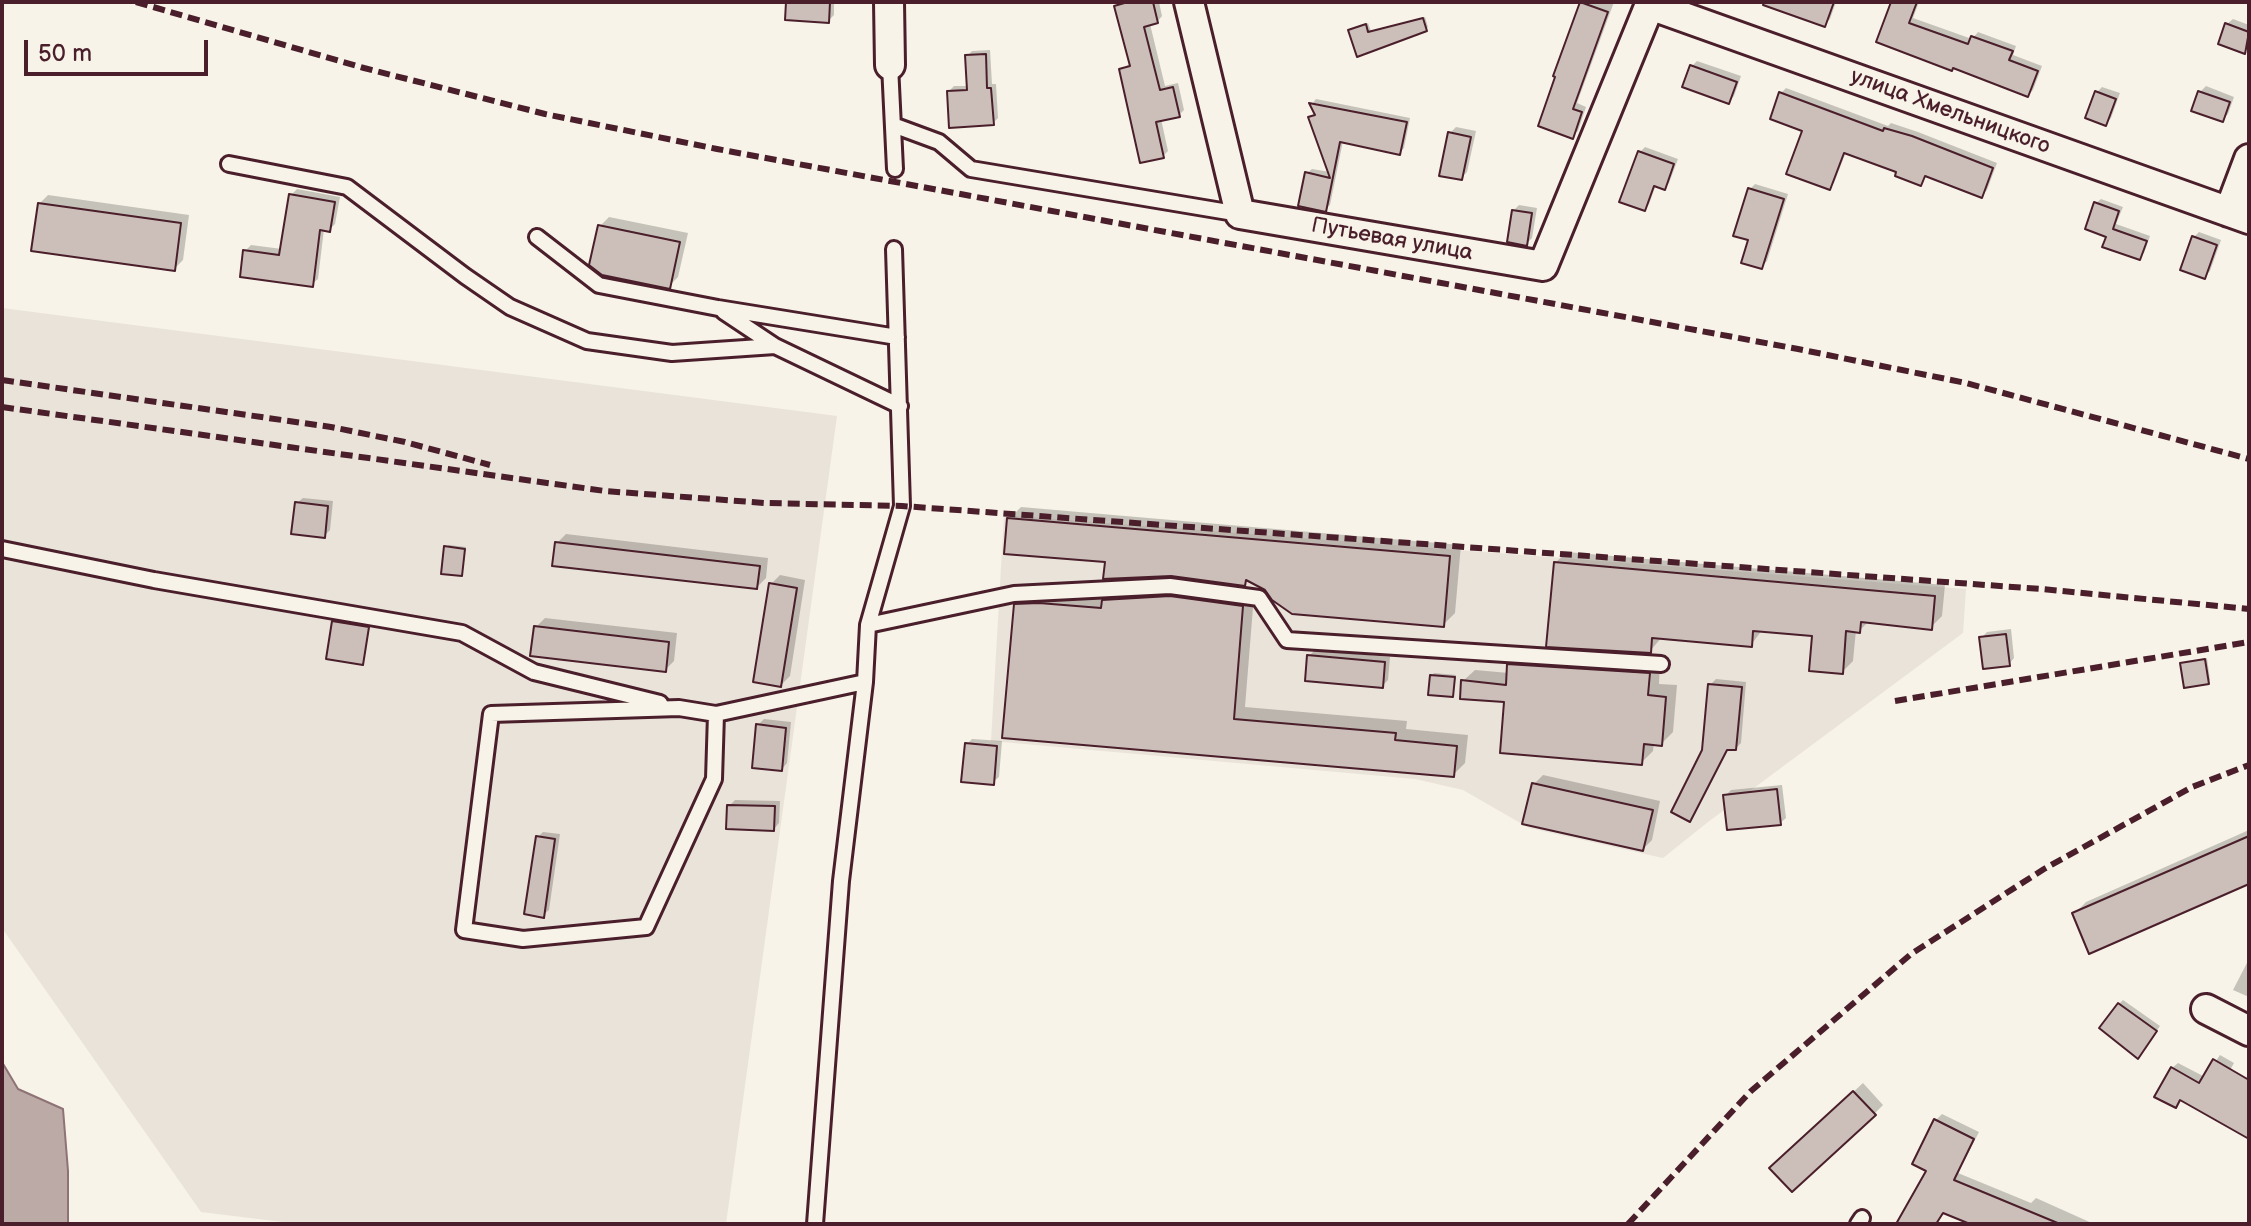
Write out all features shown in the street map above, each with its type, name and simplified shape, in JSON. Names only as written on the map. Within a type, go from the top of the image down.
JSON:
[{"type":"street","points":[[889,2],[890,65]]},
{"type":"street","points":[[1189,2],[1240,214]]},
{"type":"street","name":"Путьевая улица","points":[[1240,214],[1543,266],[1650,3]]},
{"type":"street","name":"улица Хмельницкого","points":[[1650,3],[2239,216]]},
{"type":"street","points":[[2239,216],[2249,159]]},
{"type":"street","points":[[2206,1009],[2249,1031]]},
{"type":"lane","points":[[890,65],[895,169]]},
{"type":"lane","points":[[893,125],[939,142],[971,169],[1240,214]]},
{"type":"lane","points":[[229,164],[347,187],[510,307],[587,341],[672,353],[775,346]]},
{"type":"lane","points":[[537,237],[599,285],[897,337]]},
{"type":"lane","points":[[815,1224],[841,881],[865,682],[868,625],[902,506],[894,249]]},
{"type":"lane","points":[[718,308],[775,346],[900,406]]},
{"type":"lane","points":[[2,549],[154,580],[462,633],[534,672],[679,708],[716,714],[865,682]]},
{"type":"lane","points":[[868,625],[1014,594],[1170,586],[1259,598],[1287,640],[1661,664]]},
{"type":"lane","points":[[679,708],[491,714],[464,930],[523,939],[646,927],[714,779],[716,714]]},
{"type":"shaded area","points":[[2,308],[837,416],[726,1224],[299,1224],[201,1212],[2,928]]},
{"type":"shaded area","points":[[1004,515],[1966,589],[1963,633],[1663,858],[1529,828],[1463,790],[1415,779],[991,741]]},
{"type":"shaded area","points":[[2,1062],[18,1089],[63,1109],[68,1224],[2,1224]]},
{"type":"building","points":[[786,2],[830,2],[829,23],[785,20]]},
{"type":"building","points":[[1128,2],[1153,2],[1158,23],[1144,27],[1160,90],[1173,87],[1180,117],[1156,122],[1164,158],[1140,163],[1119,69],[1130,66],[1114,6]]},
{"type":"building","points":[[1580,2],[1608,12],[1573,109],[1582,112],[1573,139],[1538,126]]},
{"type":"building","points":[[1764,2],[1834,2],[1825,27],[1763,5]]},
{"type":"building","points":[[1891,2],[1917,2],[1909,23],[1968,44],[1971,36],[2013,51],[2009,60],[2038,71],[2028,97],[1876,42]]},
{"type":"building","points":[[1423,18],[1427,31],[1357,57],[1348,30],[1366,24],[1368,32]]},
{"type":"building","points":[[2225,23],[2249,32],[2245,54],[2218,44]]},
{"type":"building","points":[[986,54],[987,88],[991,88],[994,125],[949,128],[947,91],[967,90],[965,55]]},
{"type":"building","points":[[1690,65],[1737,82],[1729,104],[1682,87]]},
{"type":"building","points":[[2095,91],[2116,99],[2106,126],[2085,118]]},
{"type":"building","points":[[2198,91],[2230,102],[2223,122],[2191,111]]},
{"type":"building","points":[[1779,92],[1883,131],[1884,128],[1912,136],[1993,168],[1982,198],[1925,176],[1921,186],[1895,176],[1896,172],[1844,153],[1830,190],[1786,174],[1802,131],[1770,119]]},
{"type":"building","points":[[1309,103],[1407,122],[1400,155],[1340,142],[1326,212],[1298,206],[1305,172],[1330,178],[1308,117],[1315,115]]},
{"type":"building","points":[[1448,132],[1471,137],[1462,180],[1439,176]]},
{"type":"building","points":[[1638,151],[1674,164],[1665,190],[1654,186],[1645,211],[1619,202]]},
{"type":"building","points":[[1748,188],[1784,199],[1762,269],[1741,263],[1748,240],[1733,236]]},
{"type":"building","points":[[289,194],[335,202],[330,232],[320,230],[313,287],[240,277],[243,250],[279,255]]},
{"type":"building","points":[[2094,202],[2119,211],[2113,229],[2147,241],[2140,260],[2102,247],[2106,237],[2085,229]]},
{"type":"building","points":[[38,203],[181,223],[175,271],[31,251]]},
{"type":"building","points":[[1512,210],[1532,213],[1527,246],[1507,242]]},
{"type":"building","points":[[598,225],[680,242],[670,289],[602,275],[589,265]]},
{"type":"building","points":[[2192,236],[2217,245],[2205,279],[2180,270]]},
{"type":"building","points":[[295,502],[328,506],[325,538],[291,534]]},
{"type":"building","points":[[1007,518],[1450,556],[1444,627],[1292,614],[1272,600],[1265,590],[1246,580],[1245,586],[1171,576],[1103,579],[1105,562],[1004,554]]},
{"type":"building","points":[[555,542],[760,566],[757,589],[552,566]]},
{"type":"building","points":[[444,546],[465,549],[462,576],[441,574]]},
{"type":"building","points":[[1554,562],[1935,596],[1932,630],[1861,622],[1860,633],[1846,631],[1843,674],[1809,671],[1812,636],[1753,631],[1752,647],[1652,638],[1651,653],[1546,647]]},
{"type":"building","points":[[769,583],[797,588],[781,687],[753,682]]},
{"type":"building","points":[[1170,596],[1243,606],[1234,719],[1396,733],[1395,740],[1457,746],[1454,777],[1002,738],[1014,604],[1101,608],[1102,600]]},
{"type":"building","points":[[332,621],[369,627],[363,665],[326,659]]},
{"type":"building","points":[[534,626],[669,642],[666,672],[530,656]]},
{"type":"building","points":[[2006,634],[2010,666],[1983,669],[1979,637]]},
{"type":"building","points":[[1307,655],[1385,662],[1383,688],[1305,681]]},
{"type":"building","points":[[2205,659],[2209,684],[2184,688],[2180,663]]},
{"type":"building","points":[[1507,664],[1650,673],[1648,695],[1666,697],[1662,746],[1644,744],[1642,765],[1500,753],[1504,702],[1460,699],[1461,680],[1506,685]]},
{"type":"building","points":[[1430,675],[1455,677],[1453,697],[1428,695]]},
{"type":"building","points":[[1708,684],[1742,687],[1736,750],[1727,750],[1690,822],[1671,812],[1702,750]]},
{"type":"building","points":[[756,724],[786,728],[782,771],[752,768]]},
{"type":"building","points":[[965,743],[997,746],[994,785],[961,782]]},
{"type":"building","points":[[1532,783],[1653,810],[1643,851],[1522,824]]},
{"type":"building","points":[[1777,789],[1781,825],[1727,830],[1723,795]]},
{"type":"building","points":[[727,805],[775,806],[774,831],[726,829]]},
{"type":"building","points":[[536,836],[555,839],[544,918],[524,914]]},
{"type":"building","points":[[2249,836],[2249,884],[2089,954],[2072,913]]},
{"type":"building","points":[[2118,1003],[2157,1031],[2138,1059],[2099,1028]]},
{"type":"building","points":[[2213,1059],[2249,1080],[2249,1139],[2180,1100],[2176,1108],[2154,1097],[2171,1067],[2199,1083]]},
{"type":"building","points":[[1853,1091],[1876,1115],[1792,1192],[1769,1168]]},
{"type":"building","points":[[1934,1119],[1974,1139],[1954,1180],[2060,1224],[1970,1224],[1943,1213],[1936,1224],[1896,1224],[1926,1171],[1912,1164]]},
{"type":"railway","points":[[136,2],[364,68],[545,114],[1966,383],[2249,459]]},
{"type":"railway","points":[[2,380],[331,427],[405,442],[490,465]]},
{"type":"railway","points":[[2,407],[605,491],[765,503],[902,506],[2041,589],[2249,609]]},
{"type":"railway","points":[[1895,701],[2249,642]]},
{"type":"railway","points":[[1628,1224],[1751,1091],[1911,954],[2044,869],[2192,787],[2249,765]]}]
